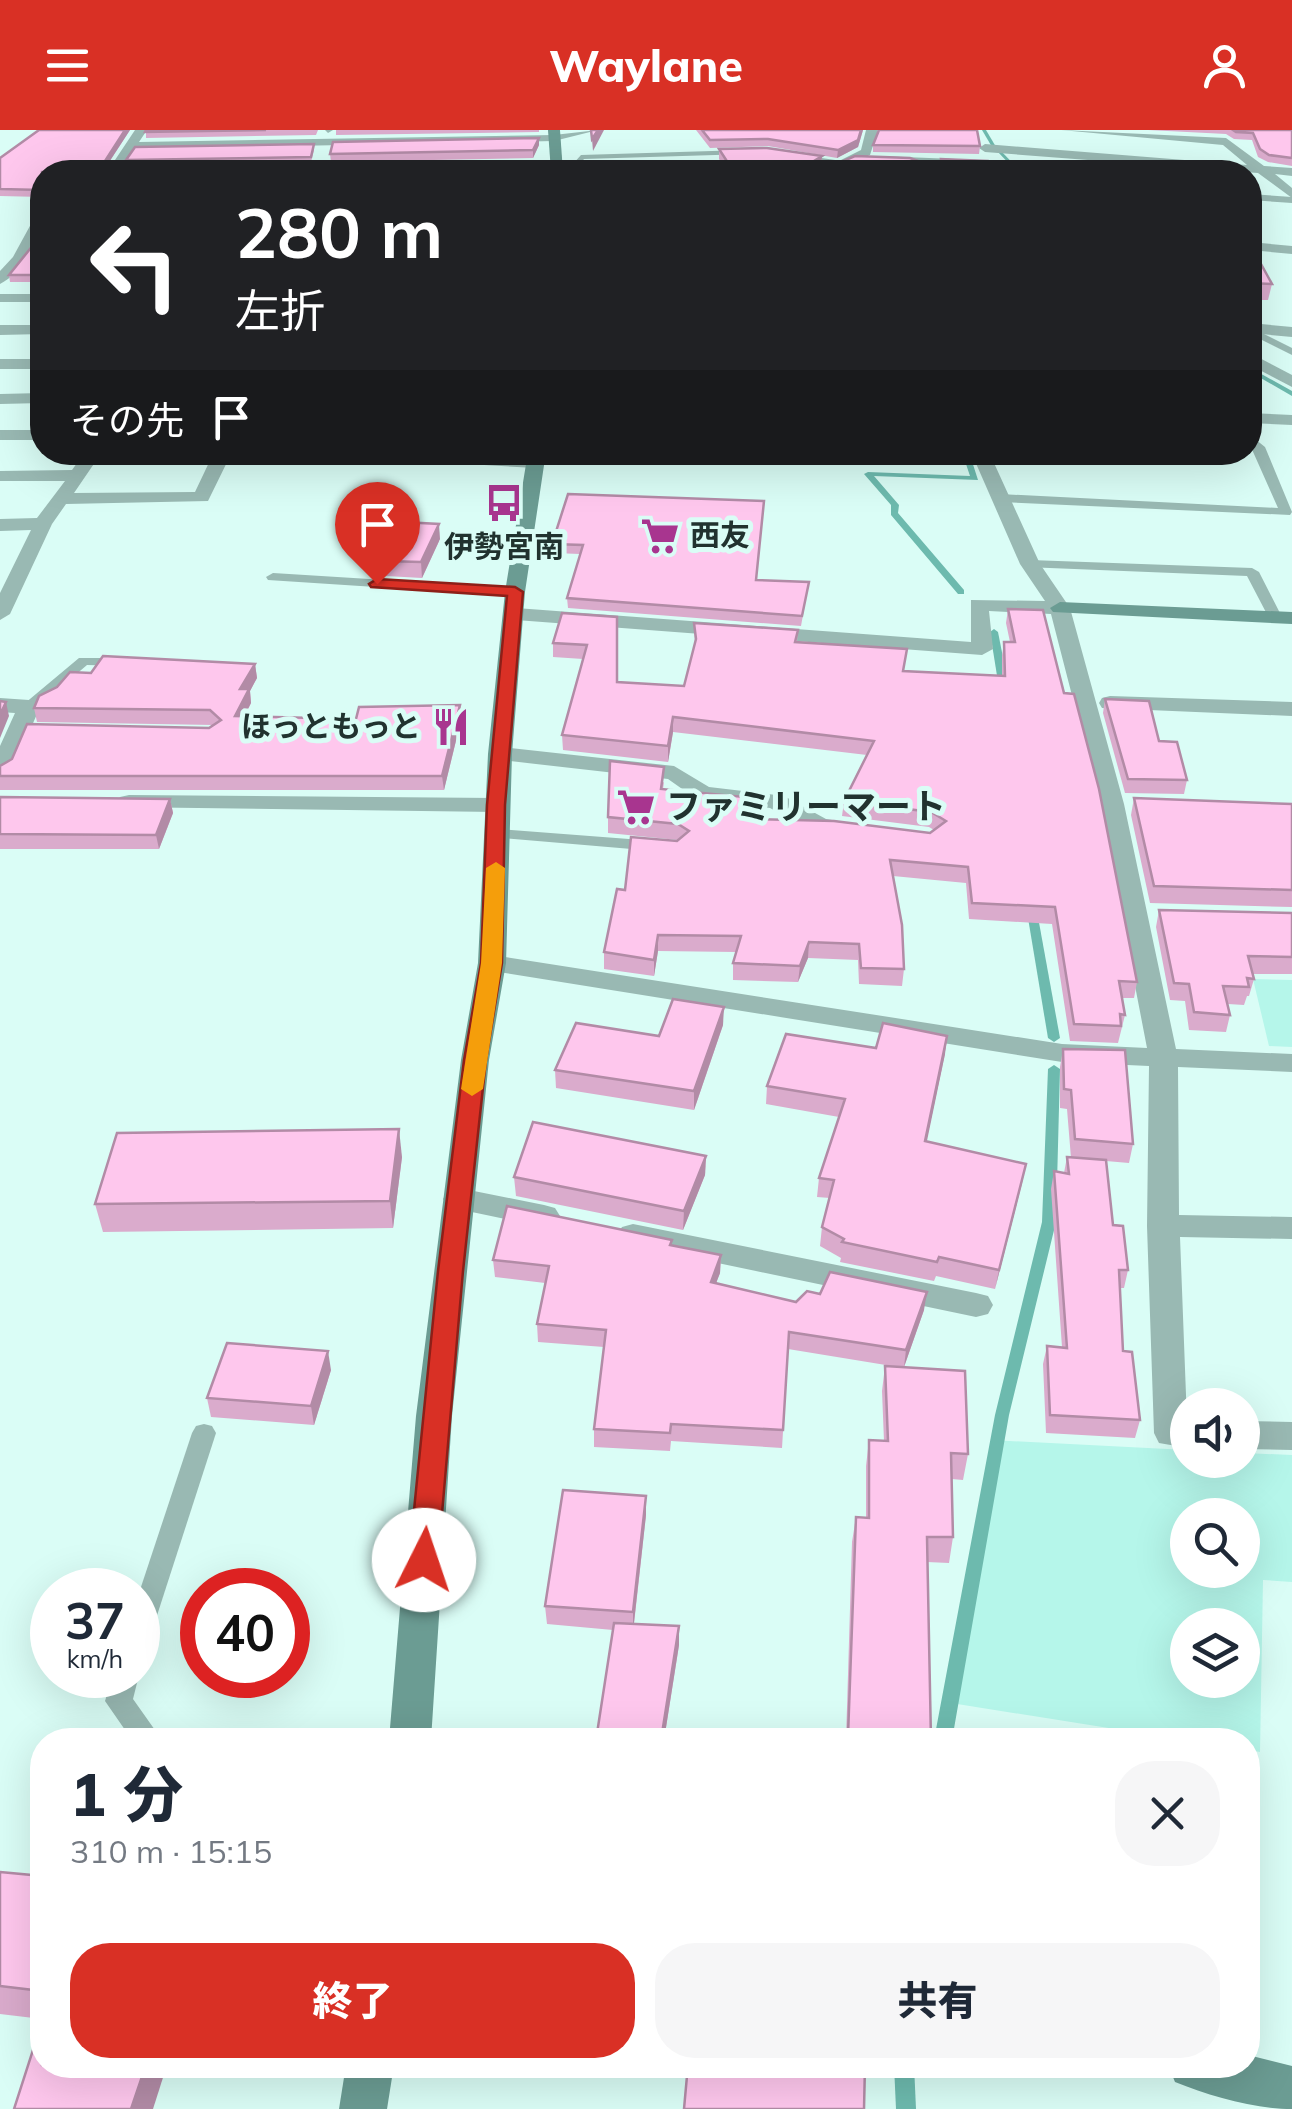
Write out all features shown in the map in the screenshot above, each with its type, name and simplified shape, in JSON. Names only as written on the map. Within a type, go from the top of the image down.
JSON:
[{"type":"street","points":[[121,160],[140,130]]},
{"type":"street","points":[[311,130],[327,134]]},
{"type":"street","points":[[130,146],[327,134],[554,134],[592,130]]},
{"type":"street","points":[[850,160],[866,152],[872,130]]},
{"type":"street","points":[[1067,130],[1226,142],[1248,160]]},
{"type":"street","points":[[322,160],[327,134]]},
{"type":"street","points":[[554,134],[556,160]]},
{"type":"street","points":[[996,160],[982,144],[1159,160]]},
{"type":"street","points":[[1262,169],[1292,172]]},
{"type":"street","points":[[1262,172],[1292,197]]},
{"type":"street","points":[[0,280],[13,267],[30,237]]},
{"type":"street","points":[[1262,247],[1292,250]]},
{"type":"street","points":[[13,267],[30,266]]},
{"type":"street","points":[[0,298],[30,298]]},
{"type":"street","points":[[0,330],[30,330]]},
{"type":"street","points":[[1262,330],[1292,332]]},
{"type":"street","points":[[0,364],[30,364]]},
{"type":"street","points":[[1262,365],[1292,382]]},
{"type":"street","points":[[0,399],[30,398]]},
{"type":"street","points":[[1262,419],[1292,420]]},
{"type":"street","points":[[0,435],[30,434]]},
{"type":"street","points":[[0,614],[44,524],[86,465]]},
{"type":"street","points":[[62,498],[202,498],[217,465]]},
{"type":"street","points":[[411,1728],[434,1416],[458,1199],[492,963],[500,754],[535,465]]},
{"type":"street","points":[[986,465],[1030,564],[1060,608],[1084,702],[1121,804],[1146,915],[1162,1056],[1163,1226],[1170,1388]]},
{"type":"street","points":[[0,476],[79,475]]},
{"type":"street","points":[[0,525],[44,524]]},
{"type":"street","points":[[516,603],[982,648],[978,604],[1283,618]]},
{"type":"street","points":[[1084,702],[1292,709]]},
{"type":"street","points":[[0,705],[29,707],[28,731],[0,772]]},
{"type":"street","points":[[500,754],[674,774],[703,793],[776,801],[820,825],[874,832]]},
{"type":"street","points":[[99,802],[497,820]]},
{"type":"street","points":[[492,963],[1062,1053],[1292,1063]]},
{"type":"street","points":[[458,1199],[976,1305]]},
{"type":"street","points":[[1163,1226],[1292,1228]]},
{"type":"street","points":[[1260,1435],[1292,1436]]},
{"type":"street","points":[[363,2109],[368,2078]]},
{"type":"street","points":[[1244,2078],[1292,2090]]},
{"type":"lane","points":[[579,160],[748,152]]},
{"type":"lane","points":[[786,154],[839,160]]},
{"type":"lane","points":[[1262,197],[1292,197]]},
{"type":"lane","points":[[1262,336],[1292,352]]},
{"type":"lane","points":[[1000,498],[1286,512],[1262,463]]},
{"type":"lane","points":[[1030,564],[1252,572],[1283,618]]},
{"type":"lane","points":[[273,577],[516,603]]},
{"type":"lane","points":[[29,707],[84,660],[142,662]]},
{"type":"lane","points":[[497,820],[677,848]]},
{"type":"lane","points":[[160,1568],[204,1433]]},
{"type":"lane","points":[[120,1698],[139,1728]]},
{"type":"green space","points":[[1253,979],[1292,980],[1292,1047],[1269,1046]]},
{"type":"green space","points":[[991,1440],[1170,1449],[1170,1478],[1260,1478],[1260,1454],[1292,1455],[1292,1582],[1263,1580],[1260,1752],[1260,1728],[1108,1728],[951,1703]]},
{"type":"building","points":[[39,130],[125,130],[106,160],[30,160],[30,190],[0,189],[0,158]]},
{"type":"building","points":[[146,130],[266,130],[145,132]]},
{"type":"building","points":[[702,130],[861,130],[858,140],[838,150],[768,139],[710,140]]},
{"type":"building","points":[[879,130],[977,130],[980,146],[873,145]]},
{"type":"building","points":[[1233,130],[1292,130],[1292,158],[1269,155],[1260,149],[1253,133]]},
{"type":"building","points":[[539,138],[533,150],[330,154],[333,142]]},
{"type":"building","points":[[314,144],[311,157],[126,160],[135,147]]},
{"type":"building","points":[[767,148],[822,156],[816,160],[726,160],[719,149]]},
{"type":"building","points":[[855,156],[915,160],[846,160]]},
{"type":"building","points":[[30,249],[30,275],[9,275]]},
{"type":"building","points":[[1262,266],[1272,284],[1262,284]]},
{"type":"building","name":"西友","points":[[568,494],[764,501],[756,580],[809,582],[802,616],[567,598],[583,545],[552,544]]},
{"type":"building","points":[[402,522],[439,524],[421,562],[384,561]]},
{"type":"building","points":[[1008,609],[1043,610],[1064,693],[1074,694],[1099,789],[1137,982],[1119,981],[1125,1015],[1120,1014],[1121,1026],[1074,1024],[1055,907],[972,903],[968,867],[890,860],[902,925],[904,969],[861,968],[859,944],[809,942],[800,966],[733,963],[741,936],[658,935],[654,960],[604,952],[617,889],[625,890],[631,837],[677,841],[689,831],[678,824],[608,817],[610,761],[664,767],[661,789],[755,798],[750,819],[834,821],[930,833],[946,821],[931,812],[844,801],[874,741],[673,717],[668,746],[562,735],[587,645],[553,643],[562,613],[617,617],[617,682],[684,686],[696,639],[694,623],[798,630],[795,642],[907,649],[903,671],[1005,676],[1004,642],[1015,642]]},
{"type":"building","points":[[103,656],[255,664],[240,689],[249,689],[235,716],[356,719],[359,707],[460,705],[442,776],[0,776],[0,766],[12,759],[27,724],[209,728],[221,720],[210,710],[34,708],[39,696],[57,687],[70,672],[91,673]]},
{"type":"building","points":[[1105,699],[1149,701],[1159,741],[1177,742],[1187,780],[1128,779]]},
{"type":"building","points":[[0,797],[170,799],[156,835],[0,834]]},
{"type":"building","points":[[1134,798],[1292,804],[1292,890],[1154,886]]},
{"type":"building","points":[[1159,910],[1292,913],[1292,957],[1248,956],[1254,979],[1247,978],[1249,987],[1223,986],[1230,1015],[1194,1012],[1189,984],[1174,983]]},
{"type":"building","points":[[673,999],[724,1007],[694,1091],[555,1070],[576,1023],[659,1036]]},
{"type":"building","points":[[883,1023],[947,1036],[925,1141],[1026,1164],[999,1270],[939,1257],[937,1262],[842,1242],[844,1239],[822,1227],[834,1180],[819,1178],[845,1099],[767,1086],[786,1034],[876,1048]]},
{"type":"building","points":[[1063,1049],[1125,1050],[1133,1144],[1075,1139],[1071,1090],[1064,1089]]},
{"type":"building","points":[[533,1122],[706,1156],[684,1211],[514,1177]]},
{"type":"building","points":[[399,1129],[390,1201],[95,1204],[117,1133]]},
{"type":"building","points":[[1067,1157],[1106,1160],[1113,1225],[1123,1226],[1128,1270],[1119,1270],[1123,1351],[1132,1352],[1140,1420],[1050,1415],[1047,1346],[1067,1348],[1054,1171],[1069,1174]]},
{"type":"building","points":[[507,1206],[672,1240],[670,1245],[721,1255],[711,1282],[796,1302],[807,1291],[820,1294],[830,1272],[927,1292],[906,1350],[789,1332],[783,1430],[671,1424],[670,1433],[594,1429],[606,1330],[537,1324],[549,1266],[493,1260]]},
{"type":"building","points":[[227,1343],[328,1351],[311,1406],[207,1398]]},
{"type":"building","points":[[885,1366],[965,1371],[968,1454],[951,1453],[953,1537],[927,1537],[931,1728],[848,1728],[856,1517],[869,1518],[869,1440],[888,1441]]},
{"type":"building","points":[[563,1490],[646,1496],[633,1612],[545,1606]]},
{"type":"building","points":[[614,1623],[679,1626],[663,1728],[598,1728]]},
{"type":"building","points":[[0,1872],[30,1875],[30,1990],[0,1986]]},
{"type":"building","points":[[30,2059],[30,2078],[142,2078],[131,2109],[14,2109]]},
{"type":"building","points":[[687,2078],[865,2078],[864,2109],[684,2109]]},
{"type":"waterway","points":[[984,130],[994,146]]},
{"type":"waterway","points":[[999,152],[1007,160]]},
{"type":"waterway","points":[[1262,377],[1292,394]]},
{"type":"waterway","points":[[961,592],[894,513],[895,505],[868,474],[975,478],[970,465]]},
{"type":"waterway","points":[[994,632],[1004,688]]},
{"type":"waterway","points":[[1031,906],[1054,1038]]},
{"type":"waterway","points":[[945,1728],[1002,1415],[1049,1222],[1054,1069]]},
{"type":"waterway","points":[[905,2078],[906,2109]]},
{"type":"slow traffic","points":[[472,1089],[492,963],[496,868]]},
{"type":"place","name":"伊勢宮南","points":[[504,503]]},
{"type":"place","name":"西友","points":[[660,536]]},
{"type":"place","name":"ほっともっと","points":[[451,727]]},
{"type":"place","name":"ファミリーマート","points":[[636,807]]},
{"type":"route","points":[[377,584],[515,592],[496,805],[492,963],[475,1060],[450,1271],[424,1560]]}]
